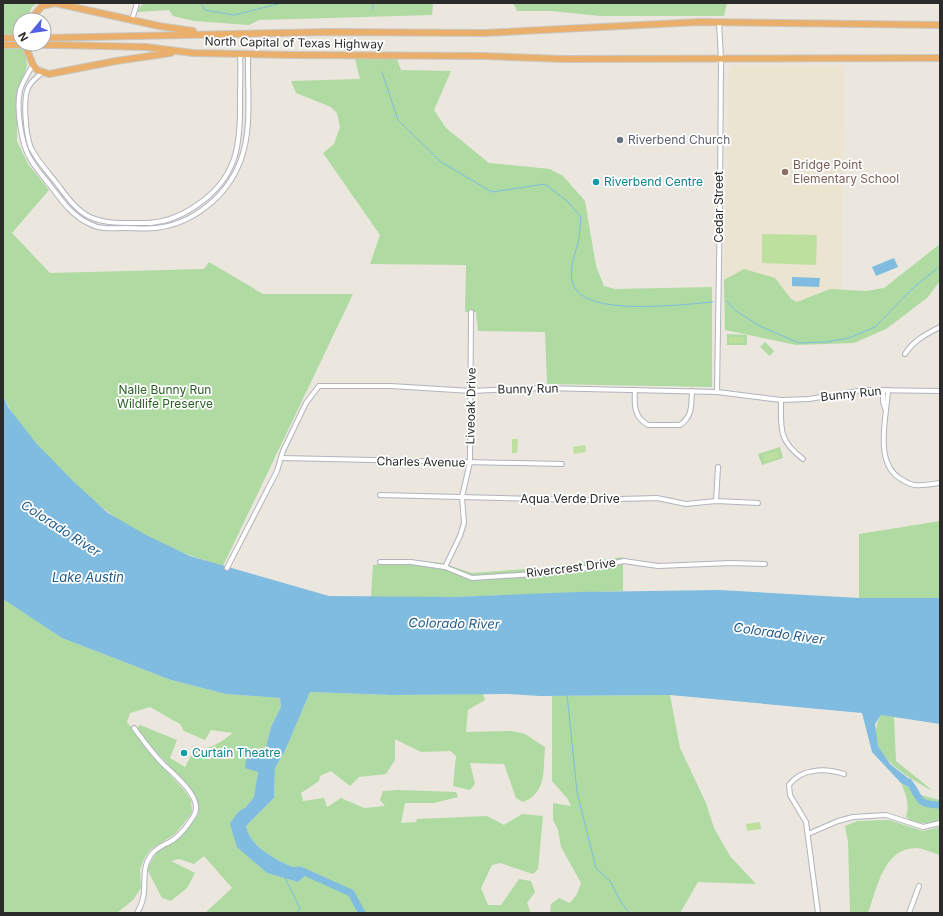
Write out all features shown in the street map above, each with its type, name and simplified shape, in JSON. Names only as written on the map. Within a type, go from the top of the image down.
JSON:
[{"type":"highway","points":[[37,12],[42,6],[54,3],[132,20],[208,34]]},
{"type":"highway","name":"North Capital of Texas Highway","points":[[3,45],[208,34],[484,33],[610,25],[719,22],[922,26],[940,25]]},
{"type":"highway","name":"North Capital of Texas Highway","points":[[52,40],[59,42],[146,47],[185,52],[240,54],[720,59],[940,58]]},
{"type":"highway","points":[[28,52],[33,65],[42,73],[55,74],[154,54],[185,52]]},
{"type":"street","points":[[132,20],[137,3]]},
{"type":"street","name":"Cedar Street","points":[[717,392],[719,22]]},
{"type":"street","points":[[42,73],[32,82],[28,90],[28,136],[35,155],[69,200],[80,211],[100,221],[139,223],[160,222],[192,208],[212,194],[231,170],[237,151],[240,129],[240,54]]},
{"type":"street","points":[[33,65],[20,90],[21,136],[31,160],[64,204],[77,216],[93,226],[100,228],[155,228],[177,223],[194,214],[216,198],[229,184],[237,170],[244,152],[247,130],[248,54]]},
{"type":"street","points":[[240,129],[247,130]]},
{"type":"street","points":[[212,194],[216,198]]},
{"type":"street","points":[[64,204],[69,200]]},
{"type":"street","points":[[138,228],[139,223]]},
{"type":"street","name":"Liveoak Drive","points":[[445,567],[460,536],[464,523],[462,497],[470,462],[472,391],[471,312]]},
{"type":"street","points":[[905,354],[910,346],[928,333],[940,327]]},
{"type":"street","name":"Bunny Run","points":[[228,568],[276,471],[306,403],[319,386],[391,386],[472,391],[542,388],[692,391],[717,392],[781,400],[809,399],[847,392],[886,390],[940,391]]},
{"type":"street","points":[[635,390],[634,407],[638,417],[648,425],[680,425],[684,422],[691,414],[692,391]]},
{"type":"street","points":[[886,390],[885,455],[888,466],[898,477],[910,484],[925,485],[940,483]]},
{"type":"street","points":[[781,400],[781,426],[783,439],[791,450],[803,459]]},
{"type":"street","name":"Charles Avenue","points":[[281,458],[562,464]]},
{"type":"street","points":[[716,501],[718,467]]},
{"type":"street","name":"Aqua Verde Drive","points":[[380,495],[582,500],[657,498],[686,504],[716,501],[758,503]]},
{"type":"street","name":"Rivercrest Drive","points":[[380,562],[412,562],[445,567],[472,578],[535,574],[595,567],[624,561],[658,566],[731,562],[765,564]]},
{"type":"street","points":[[134,728],[162,763],[186,786],[194,800],[196,809],[193,818],[176,837],[156,849],[150,856],[145,870],[144,899],[137,913]]},
{"type":"street","points":[[818,913],[806,822],[790,796],[789,785],[800,775],[814,771],[832,770],[844,774]]},
{"type":"street","points":[[808,834],[838,821],[853,817],[886,815],[923,827],[940,823]]},
{"type":"street","points":[[909,913],[919,886]]},
{"type":"shaded area","name":"Bridge Point Elementary School","points":[[729,65],[844,65],[842,290],[797,302],[724,280]]},
{"type":"green space","name":"Nalle Bunny Run Wildlife Preserve","points":[[3,3],[38,3],[32,7],[30,12],[12,12],[12,52],[25,52],[27,66],[17,97],[17,141],[28,164],[49,190],[12,233],[50,273],[204,269],[209,262],[263,294],[353,294],[223,566],[193,556],[148,537],[134,530],[108,512],[78,486],[36,444],[12,412],[3,395]]},
{"type":"green space","points":[[144,3],[433,3],[432,15],[259,20],[249,25],[194,21],[173,16],[169,10],[137,12]]},
{"type":"green space","points":[[513,3],[727,3],[724,16],[600,16],[552,11],[517,11]]},
{"type":"green space","points":[[355,59],[397,59],[401,70],[451,71],[434,110],[446,128],[489,163],[550,169],[563,176],[585,201],[596,266],[604,286],[615,289],[712,287],[712,387],[547,384],[545,332],[478,331],[476,312],[465,312],[466,265],[370,264],[380,235],[323,153],[334,144],[340,127],[337,113],[331,107],[296,93],[291,81],[360,79]]},
{"type":"green space","points":[[762,234],[817,235],[816,265],[762,263]]},
{"type":"green space","points":[[940,244],[940,281],[927,298],[886,329],[854,343],[796,345],[725,330],[724,280],[744,269],[775,278],[791,299],[797,302],[830,289],[866,291],[884,288]]},
{"type":"green space","points":[[727,334],[747,335],[747,345],[727,345]]},
{"type":"green space","points":[[729,337],[744,337],[744,343],[729,343]]},
{"type":"green space","points":[[765,342],[774,351],[770,356],[760,347]]},
{"type":"green space","points":[[512,439],[518,439],[517,453],[512,453]]},
{"type":"green space","points":[[585,445],[586,452],[574,454],[573,447]]},
{"type":"green space","points":[[780,447],[783,458],[762,465],[758,454]]},
{"type":"green space","points":[[777,451],[779,457],[765,462],[763,455]]},
{"type":"green space","points":[[940,521],[940,598],[859,598],[859,534]]},
{"type":"green space","points":[[623,557],[623,591],[453,597],[371,597],[373,565],[410,560],[442,563],[472,573],[540,568]]},
{"type":"green space","points":[[3,599],[62,638],[171,680],[226,694],[280,698],[281,707],[271,727],[264,754],[247,752],[258,771],[256,788],[254,797],[246,807],[238,812],[259,865],[267,873],[298,882],[307,874],[280,861],[262,850],[249,835],[246,826],[274,798],[275,768],[285,751],[310,692],[392,695],[483,694],[485,700],[468,710],[466,732],[512,731],[525,734],[545,747],[542,780],[540,787],[531,798],[523,802],[516,798],[504,764],[470,763],[475,784],[470,790],[453,786],[456,756],[450,751],[421,752],[395,739],[395,760],[386,774],[359,777],[350,786],[331,771],[320,776],[319,781],[301,793],[303,801],[324,798],[327,807],[341,798],[364,808],[385,806],[380,800],[383,791],[398,790],[456,792],[458,797],[434,803],[405,803],[401,823],[416,822],[417,819],[487,816],[504,825],[522,814],[543,816],[538,869],[533,874],[500,863],[492,865],[481,888],[488,905],[501,905],[519,879],[531,881],[535,892],[527,903],[531,913],[205,913],[232,888],[204,856],[194,864],[179,859],[171,861],[195,873],[187,888],[171,901],[162,898],[147,869],[158,850],[176,840],[198,815],[199,808],[188,785],[147,743],[137,728],[140,725],[177,740],[170,758],[185,767],[194,750],[215,745],[233,733],[211,730],[205,740],[184,731],[180,724],[150,707],[130,713],[127,722],[155,759],[183,789],[191,800],[192,813],[175,834],[151,849],[145,857],[140,869],[141,888],[133,900],[117,913],[3,913]]},
{"type":"green space","points":[[670,695],[680,748],[706,803],[714,828],[730,856],[756,884],[698,882],[680,913],[550,913],[551,904],[559,898],[570,903],[577,894],[581,883],[561,847],[558,830],[553,820],[553,803],[571,806],[567,798],[552,781],[552,696]]},
{"type":"green space","points":[[881,715],[894,717],[896,761],[933,791],[899,770],[881,751],[876,740],[876,728]]},
{"type":"green space","points":[[901,783],[921,795],[940,800],[940,821],[918,823],[906,817],[906,796]]},
{"type":"green space","points":[[889,820],[923,831],[940,827],[940,855],[916,848],[905,850],[896,855],[889,862],[878,882],[868,913],[850,913],[848,842],[845,826],[857,821]]},
{"type":"green space","points":[[760,822],[761,829],[747,831],[746,824]]},
{"type":"water","points":[[894,258],[898,267],[876,276],[872,267]]},
{"type":"water","points":[[792,277],[820,278],[819,287],[792,286]]},
{"type":"water","name":"Lake Austin","points":[[3,395],[8,407],[36,443],[73,481],[108,513],[146,535],[190,556],[329,596],[453,597],[578,592],[720,590],[859,598],[940,598],[940,724],[881,715],[875,724],[878,746],[890,764],[908,778],[916,791],[901,783],[872,752],[862,713],[670,695],[392,695],[310,692],[285,751],[275,768],[274,798],[246,826],[249,835],[262,850],[280,861],[307,874],[298,882],[267,873],[237,847],[230,824],[238,812],[246,807],[254,797],[258,772],[245,768],[247,752],[264,754],[271,727],[281,707],[280,698],[226,694],[171,680],[62,638],[3,599]]},
{"type":"waterway","points":[[201,3],[205,10],[234,15],[282,3]]},
{"type":"waterway","points":[[373,3],[373,9]]},
{"type":"waterway","points":[[382,72],[398,120],[441,162],[492,192],[545,184],[568,202],[581,217],[579,239],[571,272],[573,284],[581,295],[596,301],[615,305],[659,306],[713,302]]},
{"type":"waterway","points":[[727,301],[736,311],[760,326],[799,343],[826,342],[849,338],[875,327],[913,288],[940,266]]},
{"type":"waterway","points":[[567,694],[577,792],[596,868],[610,881],[621,902],[629,913]]},
{"type":"waterway","points":[[909,782],[920,800],[927,804],[940,805]]},
{"type":"waterway","points":[[291,871],[300,870],[351,893],[362,913]]},
{"type":"waterway","points":[[285,878],[300,908],[297,913]]},
{"type":"place","name":"Riverbend Church","points":[[620,140]]},
{"type":"place","name":"Bridge Point Elementary School","points":[[785,172]]},
{"type":"place","name":"Riverbend Centre","points":[[596,182]]},
{"type":"place","name":"Curtain Theatre","points":[[184,753]]},
{"type":"water label","name":"Colorado River","points":[[61,528]]},
{"type":"water label","name":"Colorado River","points":[[454,623]]},
{"type":"water label","name":"Colorado River","points":[[779,633]]}]
